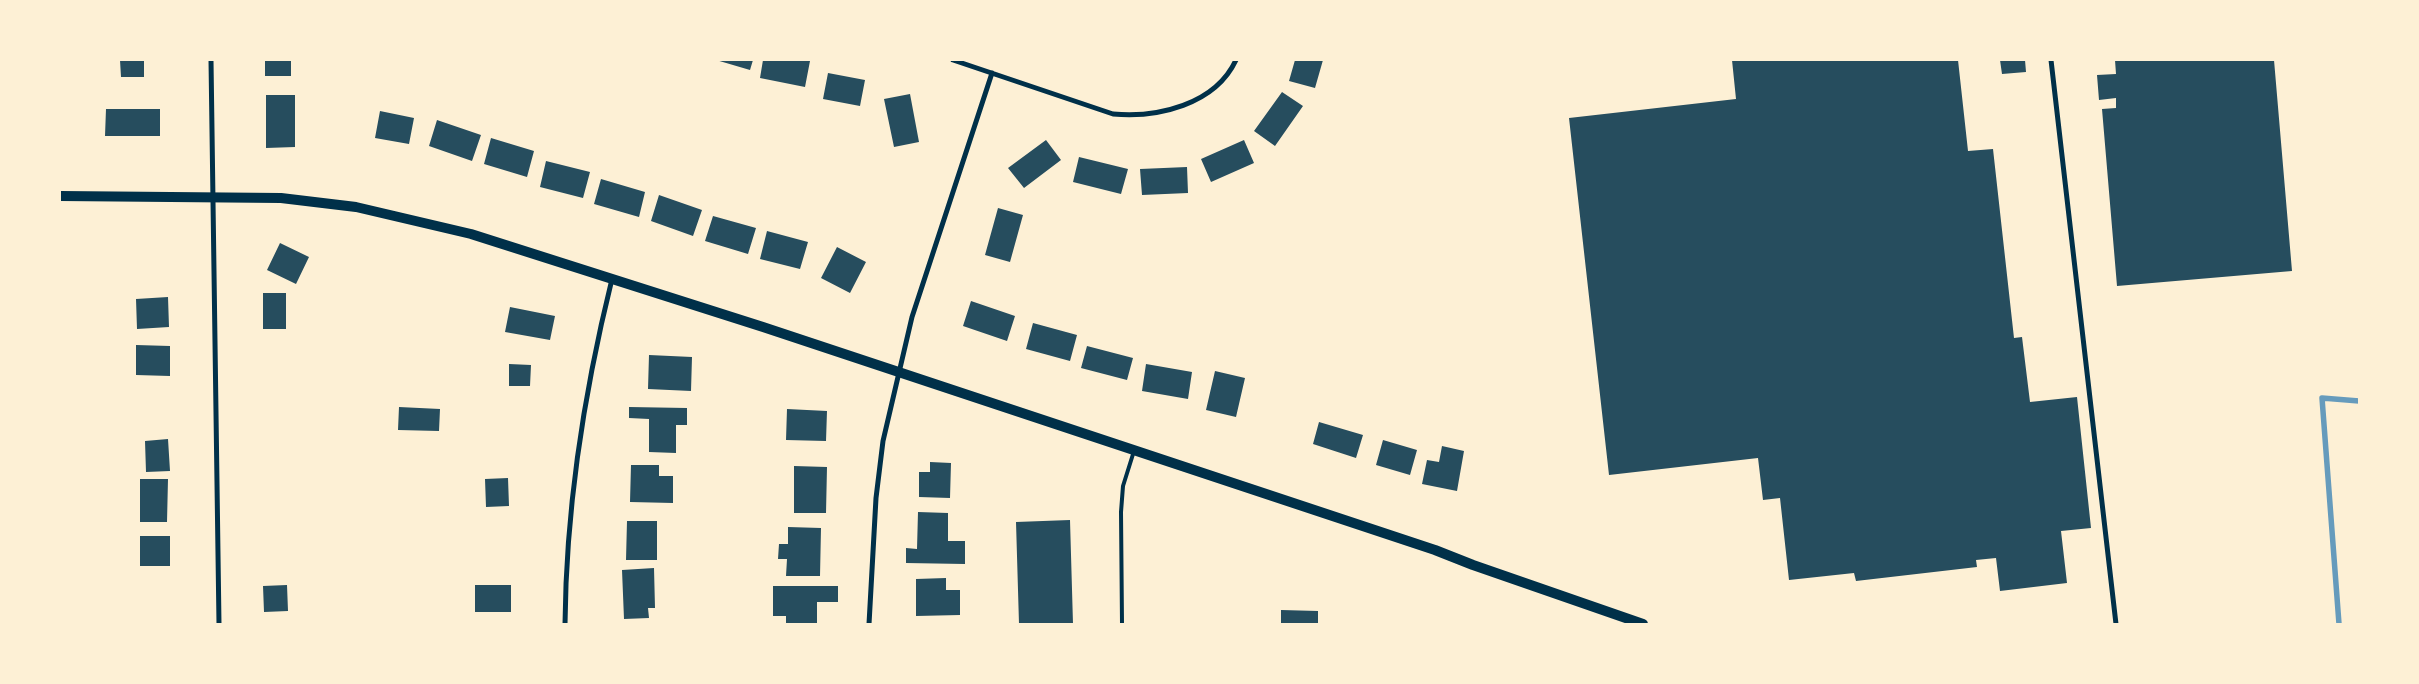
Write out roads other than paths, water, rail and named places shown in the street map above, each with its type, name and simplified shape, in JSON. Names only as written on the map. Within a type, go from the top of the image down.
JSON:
[{"type":"main road","points":[[60,196],[280,198],[356,207],[471,234],[612,278],[1435,550],[1473,566],[1643,624]]},
{"type":"street","points":[[211,60],[215,197],[219,624]]},
{"type":"street","points":[[953,60],[1113,114],[1140,115],[1167,112],[1204,94],[1220,81],[1236,60]]},
{"type":"street","points":[[2051,60],[2116,624]]},
{"type":"street","points":[[869,624],[876,498],[883,441],[912,316],[992,73]]},
{"type":"street","points":[[565,624],[568,534],[576,465],[599,331],[612,278]]},
{"type":"lane","points":[[1122,624],[1120,512],[1123,486],[1134,451]]},
{"type":"waterway","points":[[2339,624],[2322,398],[2359,401]]}]
